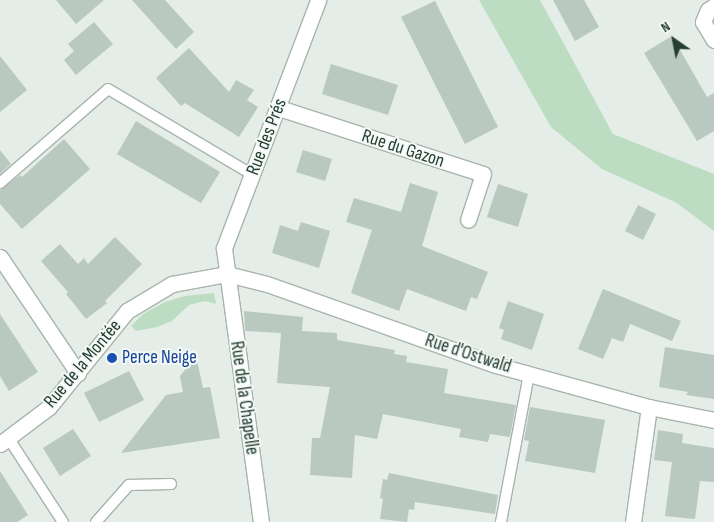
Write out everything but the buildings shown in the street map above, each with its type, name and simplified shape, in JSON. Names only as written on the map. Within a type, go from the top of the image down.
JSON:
[{"type":"street","name":"Rue des Prés","points":[[227,274],[224,248],[279,108],[318,0]]},
{"type":"street","points":[[714,6],[708,10],[703,22],[714,40]]},
{"type":"street","name":"Rue du Gazon","points":[[279,108],[482,174],[468,220]]},
{"type":"street","points":[[0,258],[78,373]]},
{"type":"street","name":"Rue de la Montée","points":[[5,442],[49,407],[127,311],[172,284],[227,274]]},
{"type":"street","name":"Rue d'Ostwald","points":[[227,274],[267,284],[496,365],[649,407],[714,420]]},
{"type":"street","name":"Rue de la Chapelle","points":[[227,274],[261,522]]},
{"type":"street","points":[[633,522],[649,407]]},
{"type":"lane","points":[[0,183],[108,89],[253,175]]},
{"type":"lane","points":[[502,522],[529,374]]},
{"type":"lane","points":[[5,442],[63,522]]},
{"type":"lane","points":[[96,522],[128,485],[171,484]]},
{"type":"green space","points":[[479,0],[540,0],[613,134],[714,174],[714,231],[677,203],[602,169],[551,127]]},
{"type":"green space","points":[[214,293],[216,304],[205,301],[189,305],[172,321],[157,327],[136,331],[131,326],[143,314],[165,302],[185,296]]},
{"type":"place","name":"Perce Neige","points":[[112,358]]}]
